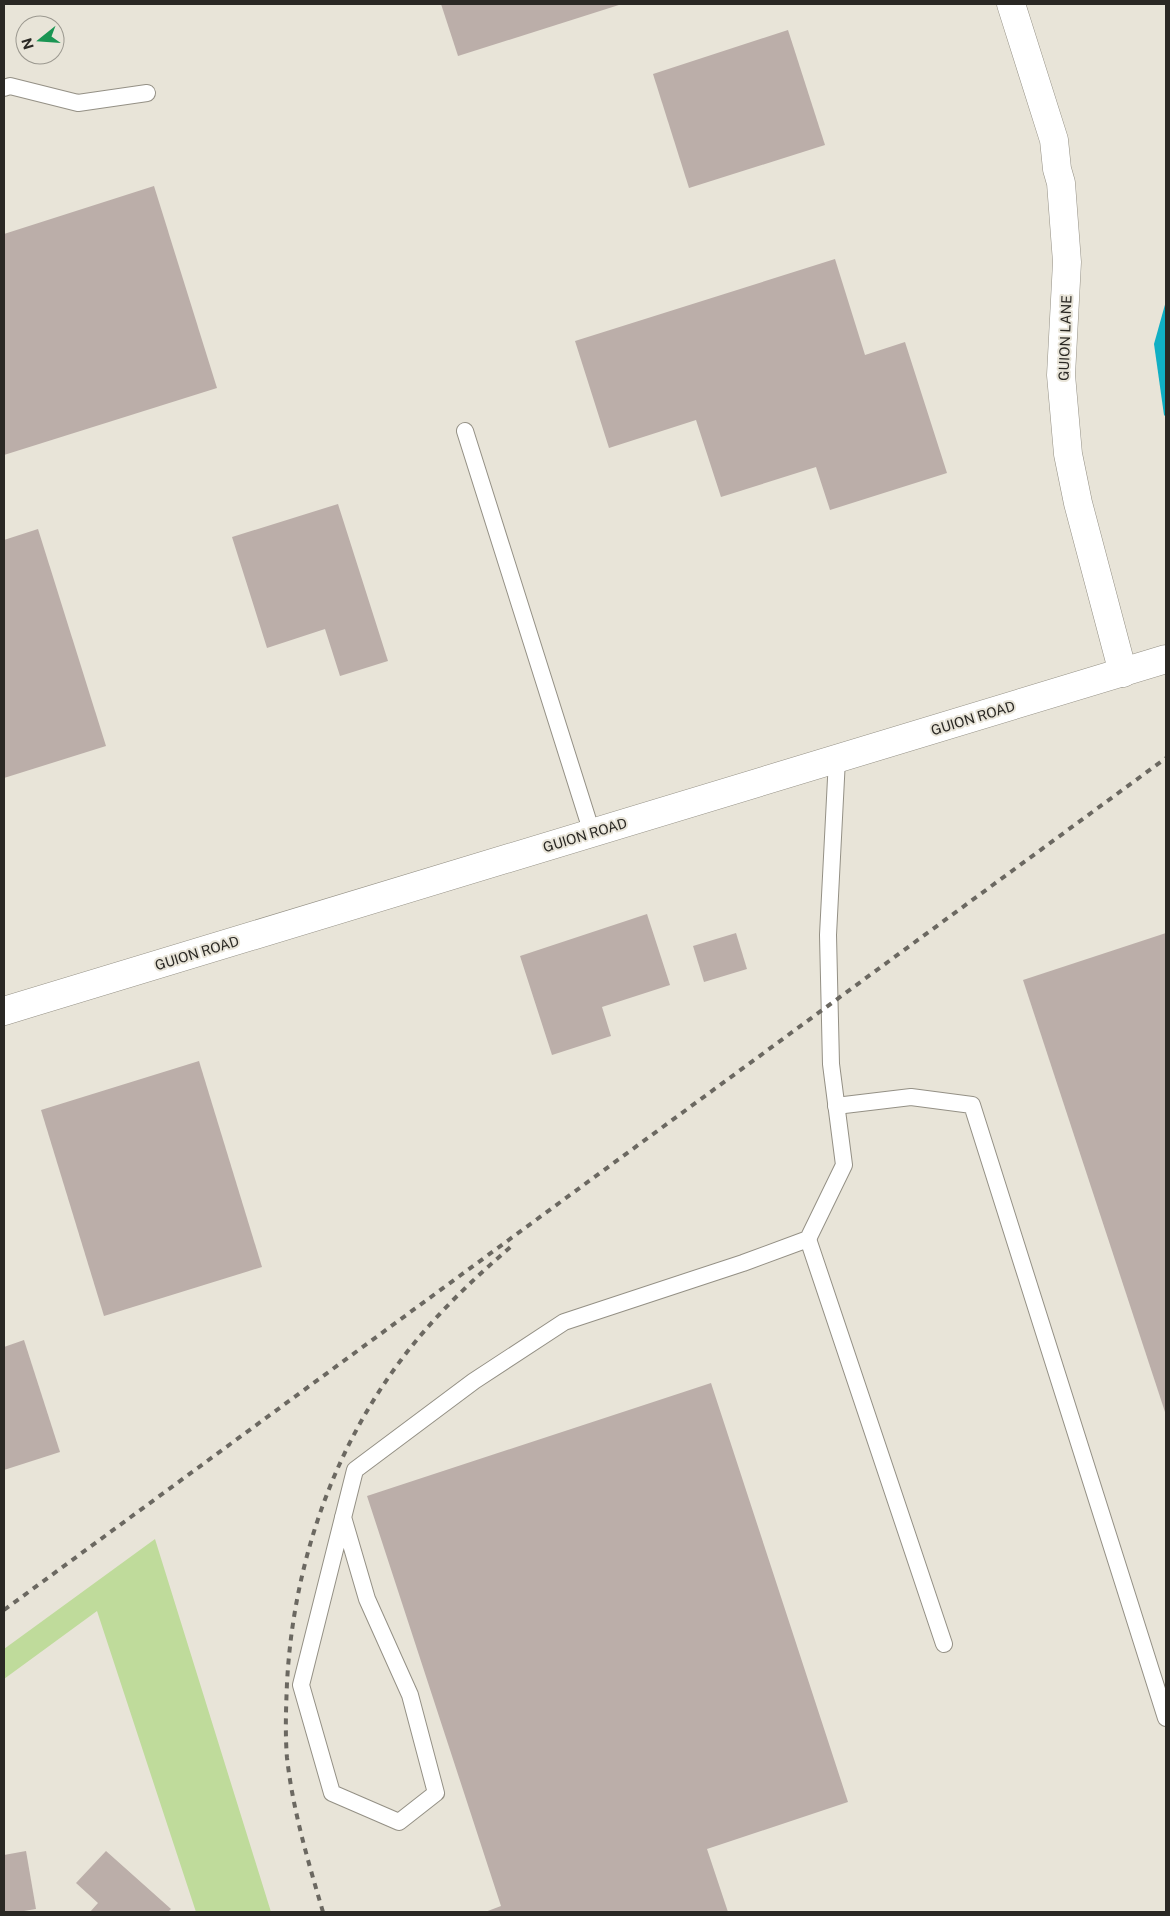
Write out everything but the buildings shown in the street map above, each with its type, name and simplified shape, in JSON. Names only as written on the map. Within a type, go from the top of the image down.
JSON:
[{"type":"street","name":"GUION LANE","points":[[1011,4],[1054,140],[1057,169],[1061,183],[1067,262],[1062,375],[1068,454],[1078,503],[1123,672]]},
{"type":"street","name":"GUION ROAD","points":[[4,1011],[1166,659]]},
{"type":"lane","points":[[4,88],[10,86],[78,103],[147,94]]},
{"type":"lane","points":[[465,431],[592,833]]},
{"type":"lane","points":[[343,1517],[367,1599],[410,1695],[436,1793],[399,1822],[332,1793],[301,1685],[343,1517],[355,1470],[474,1381],[564,1322],[744,1263],[808,1239],[844,1165],[836,1106],[830,1034],[828,935],[837,759]]},
{"type":"lane","points":[[836,1106],[911,1097],[972,1105],[1166,1718]]},
{"type":"lane","points":[[808,1239],[944,1644]]},
{"type":"green space","points":[[155,1539],[271,1912],[196,1912],[97,1611],[4,1679],[4,1649]]},
{"type":"water","points":[[1166,301],[1166,417],[1164,415],[1154,344]]},
{"type":"railway","points":[[4,1610],[1166,758]]},
{"type":"railway","points":[[323,1912],[297,1817],[286,1749],[287,1683],[291,1640],[307,1555],[320,1513],[336,1473],[354,1434],[376,1396],[413,1344],[440,1314],[514,1244]]}]
